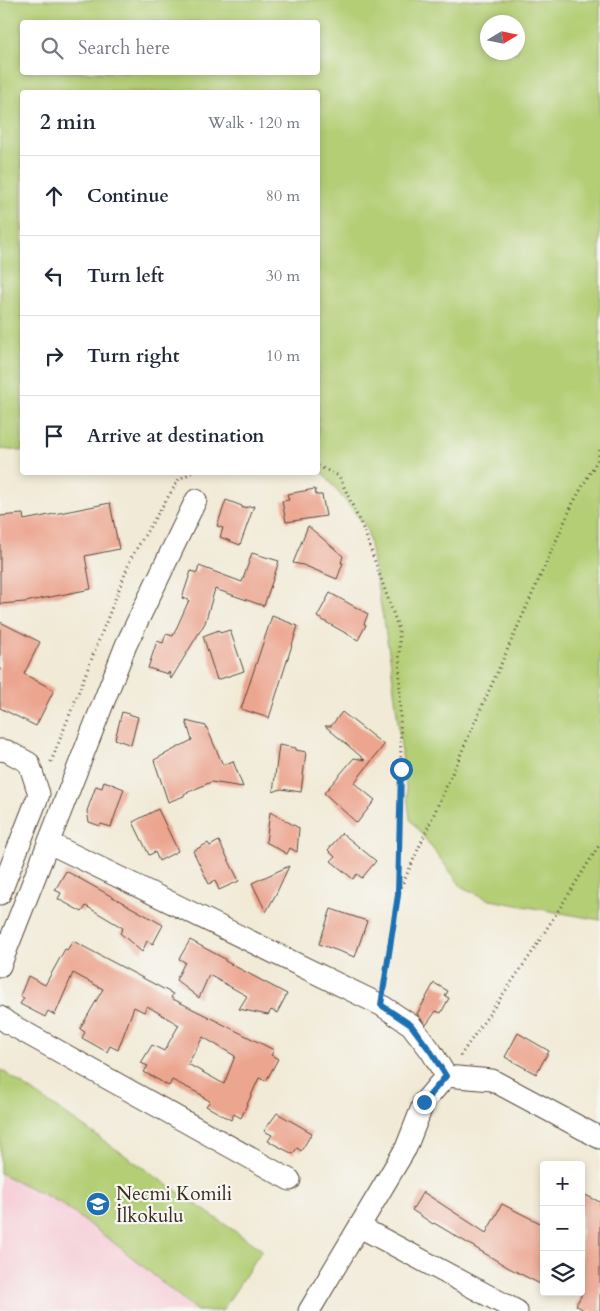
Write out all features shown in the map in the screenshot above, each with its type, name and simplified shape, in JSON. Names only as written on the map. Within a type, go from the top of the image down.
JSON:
[{"type":"street","points":[[0,966],[126,645],[196,500]]},
{"type":"street","points":[[0,750],[7,751],[29,763],[39,794],[0,894]]},
{"type":"street","points":[[49,842],[381,1005],[411,1025],[446,1076]]},
{"type":"street","points":[[0,1017],[290,1180]]},
{"type":"street","points":[[446,1076],[492,1080],[600,1138]]},
{"type":"street","points":[[309,1311],[406,1148],[424,1102],[446,1076]]},
{"type":"street","points":[[360,1227],[517,1311]]},
{"type":"path","points":[[398,895],[573,503],[598,459],[600,449]]},
{"type":"path","points":[[320,467],[339,476],[365,533],[399,630],[401,769],[398,895],[381,1005]]},
{"type":"path","points":[[39,794],[132,556],[180,479],[187,475]]},
{"type":"path","points":[[446,1076],[529,957],[600,844]]},
{"type":"shaded area","name":"Necmi Komili İlkokulu","points":[[0,1069],[262,1250],[222,1311],[0,1311]]},
{"type":"green space","points":[[0,0],[600,0],[600,920],[490,900],[462,887],[410,819],[390,657],[367,528],[320,469],[320,90],[20,90],[20,451],[0,449]]},
{"type":"green space","name":"Necmi Komili İlkokulu","points":[[0,1069],[262,1250],[222,1311],[197,1311],[122,1249],[59,1202],[0,1173]]},
{"type":"building","points":[[315,489],[316,495],[322,495],[326,516],[286,522],[282,501],[289,500],[287,494]]},
{"type":"building","points":[[226,500],[242,506],[242,508],[254,506],[240,545],[220,537],[223,528],[217,526]]},
{"type":"building","points":[[110,503],[119,549],[85,556],[91,589],[25,602],[0,604],[0,516],[23,514],[24,520]]},
{"type":"building","points":[[308,526],[343,556],[341,563],[343,563],[337,579],[303,565],[293,563]]},
{"type":"building","points":[[252,553],[279,561],[264,606],[215,589],[205,623],[171,679],[169,672],[168,674],[148,668],[157,641],[163,643],[166,634],[173,636],[189,600],[182,598],[191,571],[197,573],[199,566],[242,582]]},
{"type":"building","points":[[330,593],[368,614],[364,624],[366,625],[358,640],[317,617]]},
{"type":"building","points":[[272,616],[298,626],[269,718],[241,709]]},
{"type":"building","points":[[0,622],[40,642],[24,674],[54,690],[36,726],[0,708]]},
{"type":"building","points":[[219,630],[220,633],[230,630],[244,671],[217,680],[203,636]]},
{"type":"building","points":[[122,712],[138,717],[131,745],[115,739]]},
{"type":"building","points":[[342,712],[384,745],[354,783],[375,800],[357,823],[324,793],[354,758],[365,760],[325,726],[331,726]]},
{"type":"building","points":[[186,721],[206,726],[223,765],[233,761],[243,787],[211,782],[168,802],[154,760],[192,740]]},
{"type":"building","points":[[279,745],[306,752],[301,792],[281,789],[273,792]]},
{"type":"building","points":[[104,781],[124,789],[111,827],[89,822],[87,811],[96,786],[102,788]]},
{"type":"building","points":[[158,809],[178,851],[159,861],[155,852],[149,855],[133,822]]},
{"type":"building","points":[[270,812],[299,828],[297,852],[290,848],[287,854],[266,842]]},
{"type":"building","points":[[342,833],[376,861],[362,878],[357,874],[353,879],[331,861],[335,857],[328,850]]},
{"type":"building","points":[[219,841],[239,881],[219,890],[215,880],[209,884],[193,851],[208,843],[210,846]]},
{"type":"building","points":[[289,866],[276,894],[266,912],[252,883]]},
{"type":"building","points":[[66,871],[163,925],[153,944],[147,941],[142,952],[120,933],[123,928],[86,906],[82,912],[58,899],[61,893],[55,890]]},
{"type":"building","points":[[331,909],[367,921],[355,957],[319,944]]},
{"type":"building","points":[[190,940],[287,994],[277,1013],[271,1010],[268,1015],[239,1009],[247,996],[209,975],[199,998],[176,980],[185,962],[179,959]]},
{"type":"building","points":[[73,941],[173,994],[171,998],[274,1050],[271,1055],[278,1059],[266,1081],[259,1078],[241,1118],[234,1114],[231,1120],[206,1106],[210,1101],[202,1095],[172,1080],[169,1086],[144,1072],[148,1066],[141,1063],[152,1045],[164,1051],[179,1025],[147,1006],[144,1012],[134,1007],[118,1050],[110,1046],[107,1052],[82,1038],[85,1032],[80,1029],[103,989],[73,973],[55,1015],[48,1011],[45,1017],[20,1004],[24,998],[20,996],[28,976],[45,985],[65,949],[67,950]],"holes":[[[203,1037],[235,1056],[224,1084],[188,1064]]]},
{"type":"building","points":[[434,983],[448,991],[445,996],[449,998],[441,1013],[436,1011],[426,1025],[417,1014]]},
{"type":"building","points":[[518,1033],[549,1051],[536,1074],[505,1057]]},
{"type":"building","points":[[277,1113],[312,1133],[301,1151],[297,1148],[293,1154],[268,1141],[272,1135],[264,1131]]},
{"type":"building","points":[[423,1192],[486,1233],[502,1204],[540,1223],[540,1284],[509,1268],[412,1210]]},
{"type":"building","points":[[585,1195],[600,1202],[600,1311],[585,1311],[576,1305],[581,1296],[585,1296]]},
{"type":"place","name":"Necmi Komili İlkokulu","points":[[98,1204]]},
{"type":"route","points":[[401,769],[398,895],[381,1005],[411,1025],[446,1076],[424,1102]]}]
